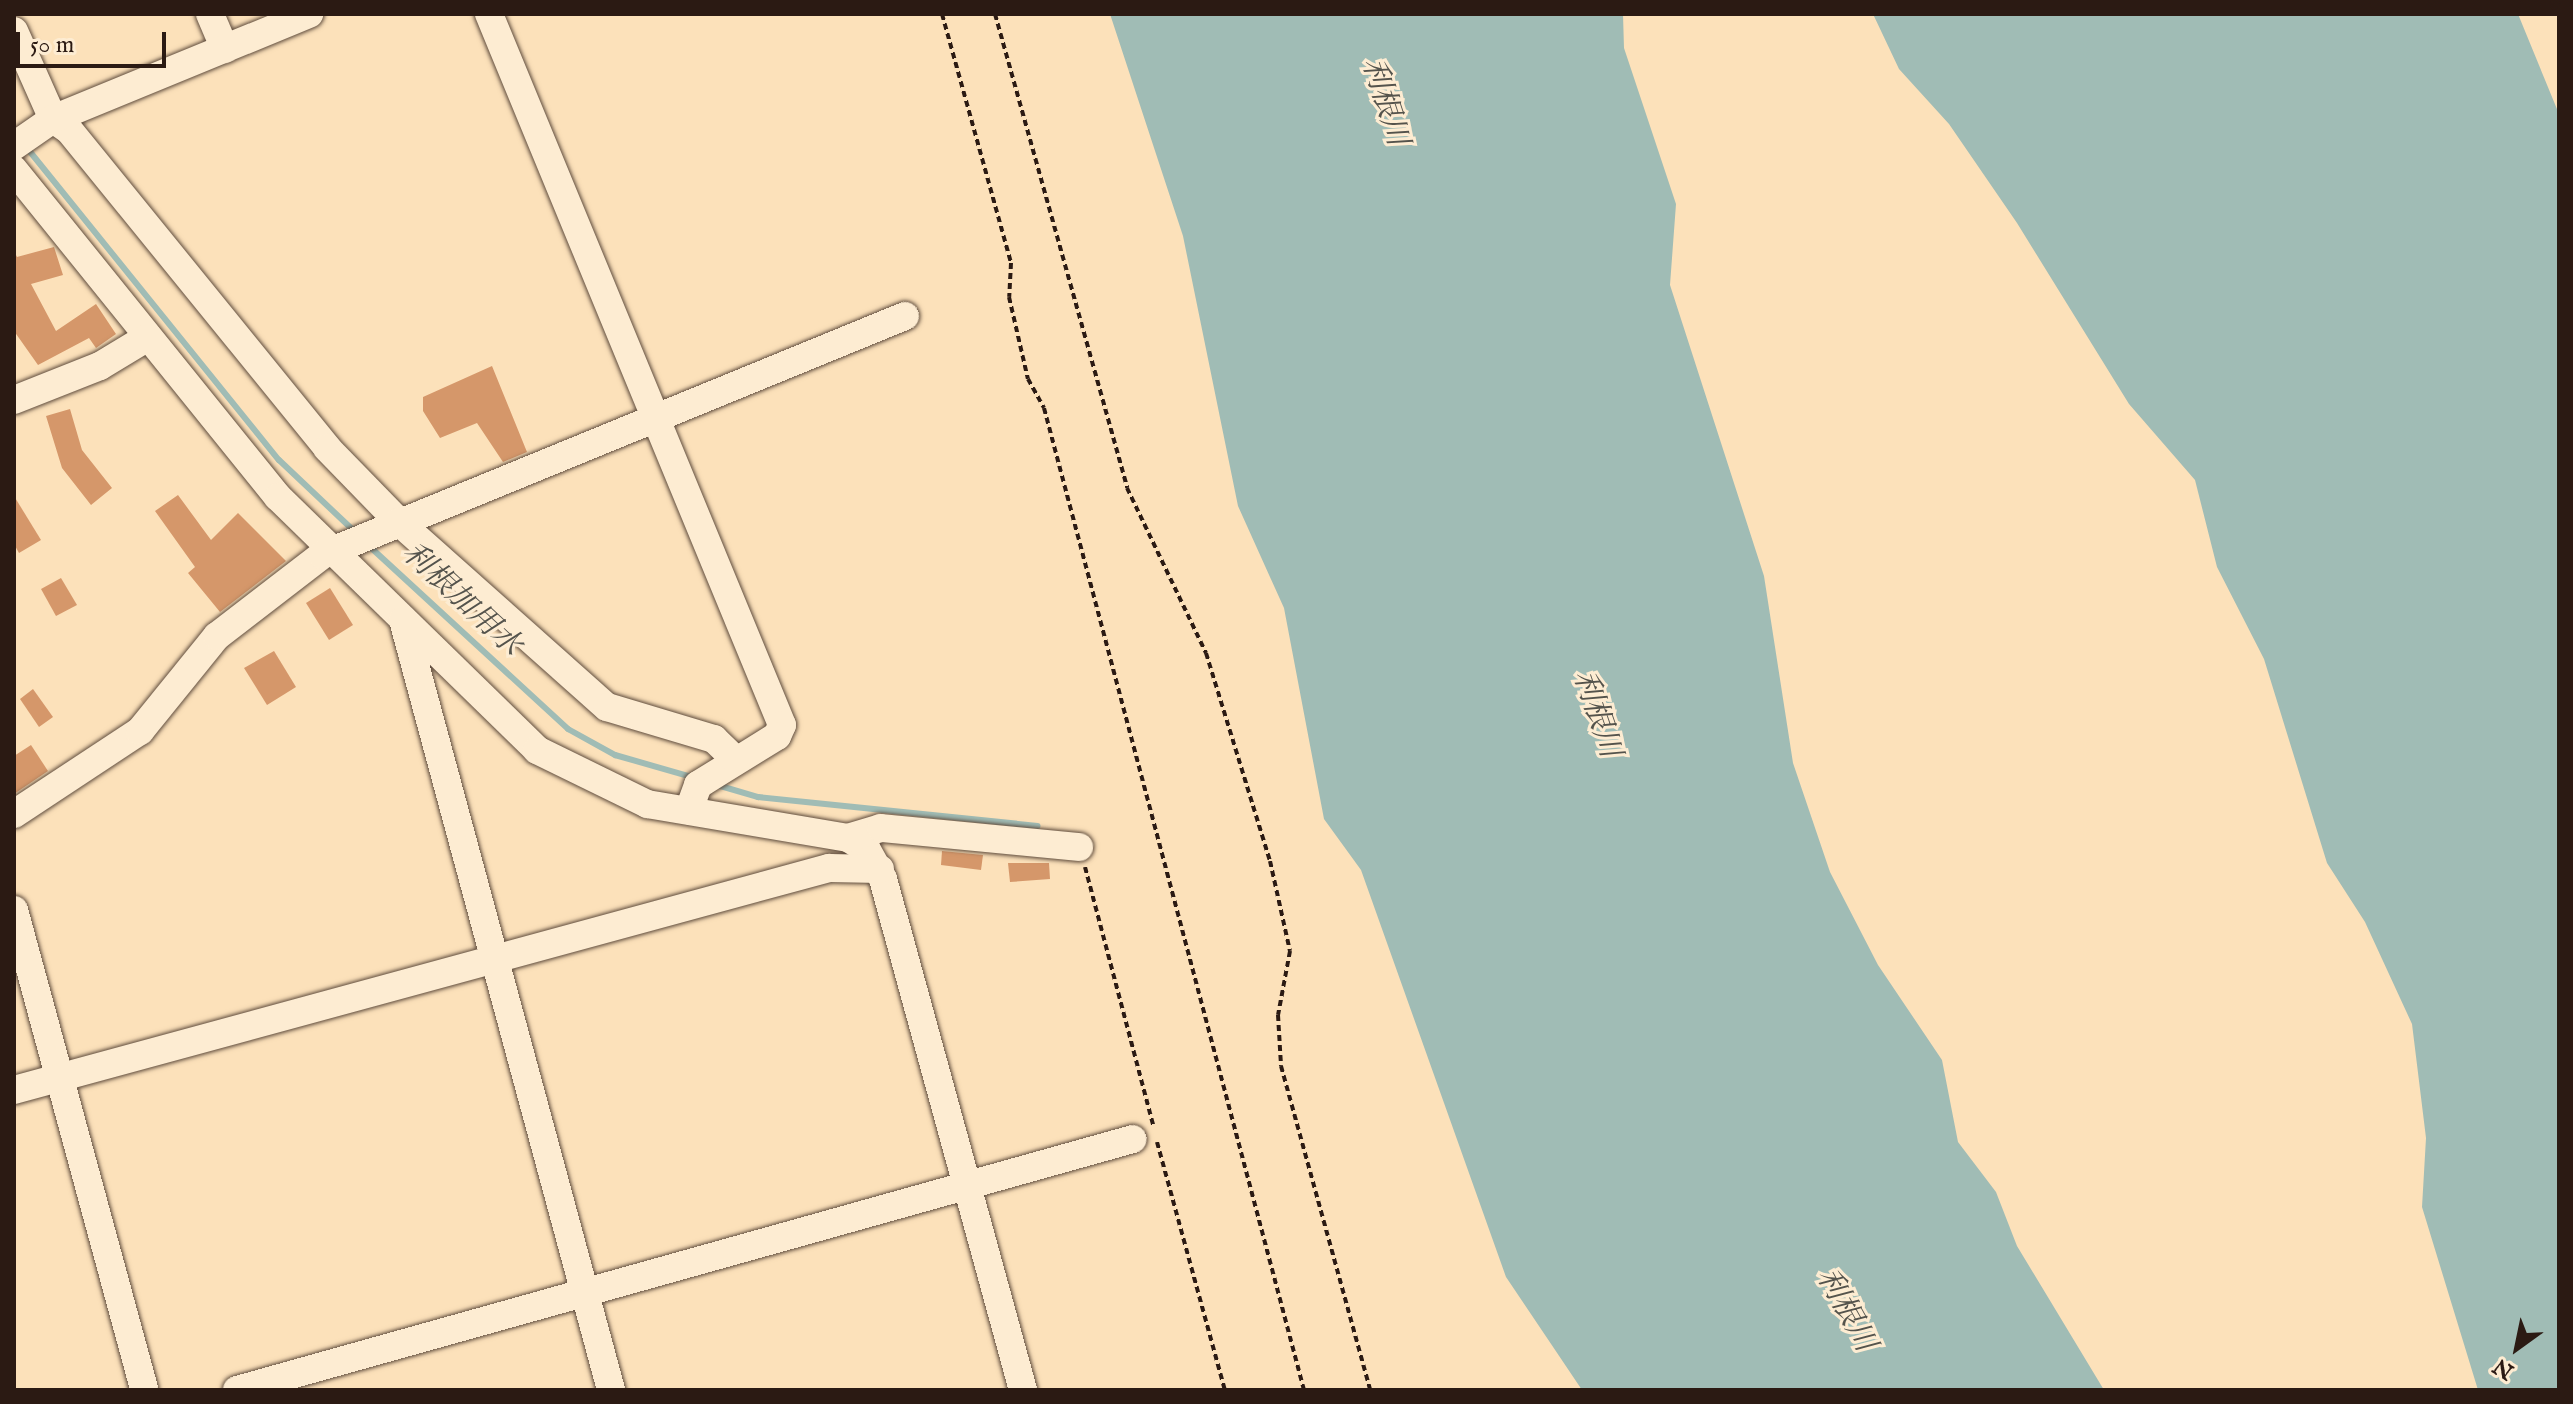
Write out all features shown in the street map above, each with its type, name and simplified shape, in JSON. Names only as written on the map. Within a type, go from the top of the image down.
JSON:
[{"type":"street","points":[[210,14],[225,49]]},
{"type":"street","points":[[19,143],[53,119],[309,14]]},
{"type":"street","points":[[489,14],[782,725],[777,736],[734,758],[698,785],[689,810]]},
{"type":"street","points":[[14,31],[53,119],[69,130],[327,448],[399,522],[607,707],[714,739],[734,758]]},
{"type":"street","points":[[14,170],[278,497],[556,764],[647,804],[848,838],[881,828],[1079,847]]},
{"type":"street","points":[[14,814],[140,731],[217,636],[334,550],[654,415],[905,316]]},
{"type":"street","points":[[14,400],[100,366],[148,337]]},
{"type":"street","points":[[403,619],[611,1390]]},
{"type":"street","points":[[848,838],[880,869],[1023,1390]]},
{"type":"street","points":[[14,1090],[829,868],[880,869]]},
{"type":"street","points":[[14,910],[144,1390]]},
{"type":"street","points":[[237,1390],[966,1190],[1133,1139]]},
{"type":"path","points":[[942,14],[1011,263],[1009,297],[1028,379],[1044,408],[1304,1390]]},
{"type":"path","points":[[995,14],[1127,488],[1206,653],[1270,861],[1290,951],[1278,1015],[1281,1066],[1370,1390]]},
{"type":"path","points":[[1079,847],[1225,1390]]},
{"type":"water","name":"利根川","points":[[1110,14],[1623,14],[1624,48],[1676,204],[1670,285],[1764,576],[1793,763],[1830,872],[1878,965],[1942,1060],[1958,1142],[1996,1192],[2017,1246],[2104,1390],[1582,1390],[1506,1277],[1361,870],[1324,819],[1284,608],[1238,506],[1183,236]]},
{"type":"water","points":[[1873,14],[2518,14],[2559,114],[2559,1390],[2478,1390],[2422,1207],[2426,1138],[2412,1024],[2365,922],[2327,863],[2264,659],[2217,567],[2195,480],[2129,404],[2017,223],[1949,124],[1899,69]]},
{"type":"building","points":[[54,247],[63,275],[31,284],[56,331],[96,304],[116,334],[96,348],[89,338],[38,365],[14,331],[14,251],[17,257]]},
{"type":"building","points":[[492,366],[527,452],[503,462],[477,423],[440,438],[423,411],[423,397]]},
{"type":"building","points":[[70,409],[82,450],[112,488],[91,505],[62,468],[46,416]]},
{"type":"building","points":[[178,495],[211,540],[238,513],[286,561],[220,612],[188,573],[195,567],[155,511]]},
{"type":"building","points":[[14,496],[41,540],[19,553],[14,544]]},
{"type":"building","points":[[61,578],[77,605],[56,616],[41,589]]},
{"type":"building","points":[[330,588],[353,625],[329,640],[306,603]]},
{"type":"building","points":[[274,651],[296,687],[267,705],[244,668]]},
{"type":"building","points":[[33,689],[53,717],[39,727],[20,699]]},
{"type":"building","points":[[31,745],[48,771],[14,794],[14,756]]},
{"type":"building","points":[[942,851],[983,855],[981,870],[941,865]]},
{"type":"building","points":[[1008,863],[1049,863],[1050,879],[1010,882]]},
{"type":"waterway","name":"利根加用水","points":[[27,148],[279,460],[354,531]]},
{"type":"waterway","name":"利根加用水","points":[[368,545],[568,729],[615,755],[695,778]]},
{"type":"waterway","name":"利根加用水","points":[[717,785],[758,797],[1038,826]]}]
